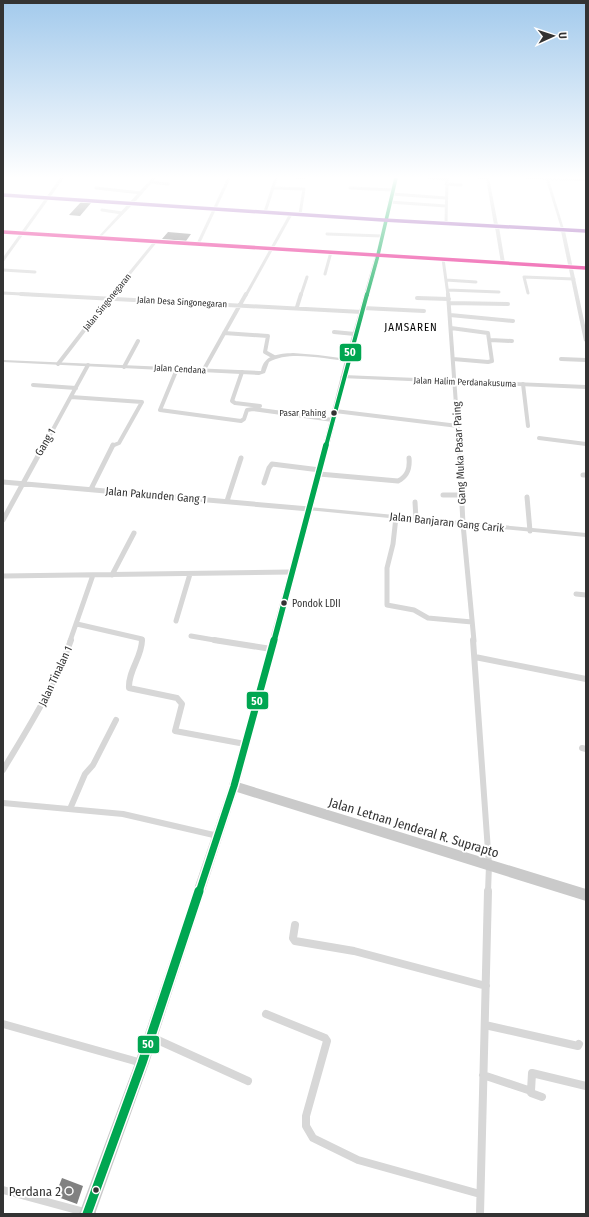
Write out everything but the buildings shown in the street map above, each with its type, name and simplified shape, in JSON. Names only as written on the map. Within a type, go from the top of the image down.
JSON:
[{"type":"main road","points":[[37,235],[586,268]]},
{"type":"main road","points":[[89,1213],[151,1037],[234,786],[382,236]]},
{"type":"main road","name":"Jalan Letnan Jenderal R. Suprapto","points":[[234,786],[586,895]]},
{"type":"street","points":[[3,260],[21,235]]},
{"type":"street","points":[[100,238],[103,235]]},
{"type":"street","points":[[198,244],[202,235]]},
{"type":"street","points":[[203,371],[279,235]]},
{"type":"street","points":[[349,235],[382,236]]},
{"type":"street","points":[[498,235],[503,263]]},
{"type":"street","points":[[564,235],[586,341]]},
{"type":"street","name":"Jalan Singonegaran","points":[[58,364],[109,298],[156,241]]},
{"type":"street","points":[[325,274],[331,252]]},
{"type":"street","name":"Gang Muka Pasar Paing","points":[[443,259],[449,301],[463,524],[475,657],[489,865],[480,1214]]},
{"type":"street","points":[[3,270],[34,272]]},
{"type":"street","points":[[297,307],[307,277]]},
{"type":"street","points":[[528,293],[524,277],[574,279]]},
{"type":"street","points":[[446,280],[476,282]]},
{"type":"street","points":[[448,290],[499,292]]},
{"type":"street","name":"Jalan Desa Singonegaran","points":[[3,293],[239,305],[424,311]]},
{"type":"street","points":[[417,298],[508,304]]},
{"type":"street","points":[[450,315],[513,321]]},
{"type":"street","points":[[451,328],[485,332],[490,335],[492,360],[491,362],[453,359]]},
{"type":"street","points":[[334,332],[355,334]]},
{"type":"street","points":[[224,333],[268,336],[269,338],[265,352],[274,357],[291,355],[348,360]]},
{"type":"street","points":[[490,340],[512,341]]},
{"type":"street","points":[[124,367],[138,341]]},
{"type":"street","name":"Jalan Cendana","points":[[3,361],[203,371],[263,372],[266,361],[274,357]]},
{"type":"street","points":[[560,359],[586,360]]},
{"type":"street","name":"Gang 1","points":[[3,520],[88,365]]},
{"type":"street","points":[[177,369],[160,410],[242,421],[247,410],[253,409],[458,426]]},
{"type":"street","points":[[242,372],[232,399],[233,402],[334,416]]},
{"type":"street","name":"Jalan Halim Perdanakusuma","points":[[343,377],[586,387]]},
{"type":"street","points":[[523,384],[528,426]]},
{"type":"street","points":[[33,385],[76,388]]},
{"type":"street","points":[[71,397],[142,402],[119,443],[112,445],[91,489]]},
{"type":"street","points":[[540,438],[586,444]]},
{"type":"street","points":[[227,501],[241,458]]},
{"type":"street","points":[[264,483],[269,468],[272,464],[319,472],[398,480],[404,477],[408,471],[409,458]]},
{"type":"street","name":"Jalan Pakunden Gang 1","points":[[3,482],[309,509]]},
{"type":"street","points":[[443,495],[461,495]]},
{"type":"street","points":[[527,497],[530,531]]},
{"type":"street","points":[[415,502],[416,519]]},
{"type":"street","name":"Jalan Banjaran Gang Carik","points":[[309,509],[530,531],[586,535]]},
{"type":"street","points":[[396,517],[393,544],[387,568],[387,605],[414,610],[428,618],[472,622]]},
{"type":"street","points":[[112,575],[134,533]]},
{"type":"street","points":[[3,576],[291,572]]},
{"type":"street","points":[[176,621],[190,574]]},
{"type":"street","name":"Jalan Tinalan 1","points":[[3,770],[52,686],[64,662],[93,575]]},
{"type":"street","points":[[576,594],[586,595]]},
{"type":"street","points":[[77,624],[142,639],[142,652],[129,680],[129,688],[177,698],[181,701],[182,708],[175,731],[244,749]]},
{"type":"street","points":[[192,636],[271,649]]},
{"type":"street","points":[[475,657],[586,679]]},
{"type":"street","points":[[70,809],[86,774],[93,765],[116,720]]},
{"type":"street","points":[[3,803],[123,814],[218,836]]},
{"type":"street","points":[[295,925],[293,938],[295,941],[354,951],[486,986]]},
{"type":"street","points":[[266,1014],[325,1038],[327,1041],[306,1116],[306,1126],[313,1138],[358,1160],[480,1194]]},
{"type":"street","points":[[3,1024],[142,1063]]},
{"type":"street","points":[[485,1025],[578,1046],[579,1044]]},
{"type":"street","points":[[151,1037],[248,1081]]},
{"type":"street","points":[[531,1091],[532,1073],[586,1086]]},
{"type":"street","points":[[483,1075],[531,1091],[531,1093],[542,1097]]},
{"type":"street","points":[[3,1190],[89,1213]]},
{"type":"transit line","points":[[48,235],[586,268]]},
{"type":"transit line","name":"50","points":[[87,1214],[142,1063],[234,786],[383,235]]},
{"type":"place","name":"Pasar Pahing","points":[[334,413]]},
{"type":"place","name":"Pondok LDII","points":[[284,603]]},
{"type":"place","name":"Perdana 2","points":[[69,1191]]},
{"type":"district","name":"JAMSAREN","points":[[411,327]]}]
